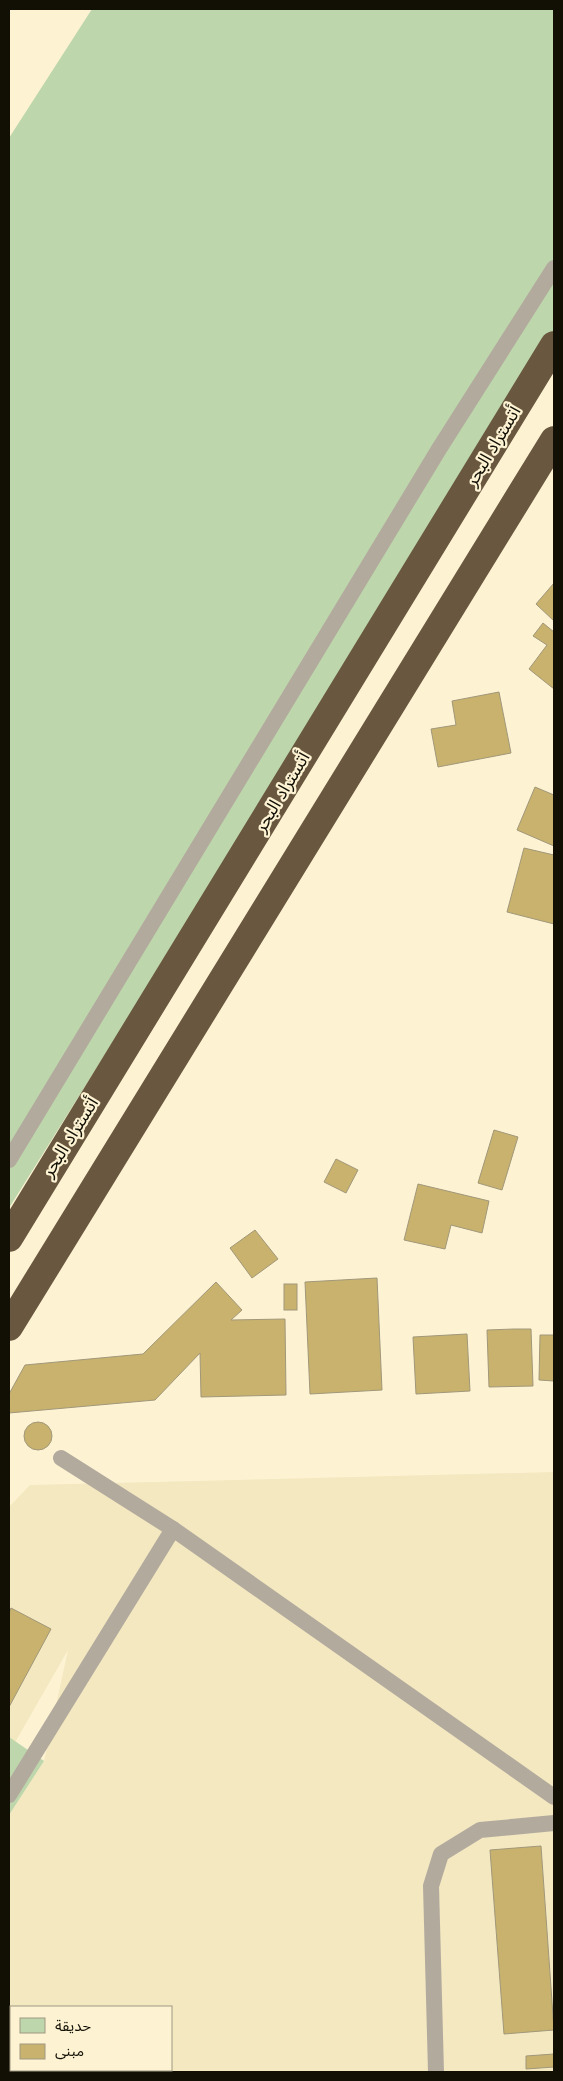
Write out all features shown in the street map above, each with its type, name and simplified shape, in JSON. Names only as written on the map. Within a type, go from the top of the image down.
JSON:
[{"type":"highway","name":"أتستراد البحر","points":[[9,1238],[554,345]]},
{"type":"highway","points":[[9,1327],[554,440]]},
{"type":"lane","points":[[9,1160],[439,449],[554,268]]},
{"type":"lane","points":[[61,1458],[173,1529],[554,1797]]},
{"type":"lane","points":[[9,1795],[173,1529]]},
{"type":"lane","points":[[436,2072],[431,1886],[441,1854],[480,1830],[554,1823]]},
{"type":"shaded area","points":[[554,1472],[554,2072],[9,2072],[9,1815],[44,1761],[68,1650],[13,1746],[9,1743],[9,1507],[30,1485]]},
{"type":"green space","points":[[92,9],[554,9],[554,336],[9,1208],[9,138]]},
{"type":"green space","points":[[9,1737],[44,1761],[9,1815]]},
{"type":"building","points":[[554,583],[554,621],[536,604]]},
{"type":"building","points":[[543,623],[554,632],[554,689],[529,669],[547,645],[533,636]]},
{"type":"building","points":[[499,692],[511,753],[438,767],[431,729],[456,725],[452,701]]},
{"type":"building","points":[[535,787],[554,795],[554,846],[517,830]]},
{"type":"building","points":[[524,848],[554,855],[554,924],[507,912]]},
{"type":"building","points":[[494,1130],[518,1137],[502,1190],[478,1183]]},
{"type":"building","points":[[336,1159],[358,1170],[346,1193],[324,1182]]},
{"type":"building","points":[[418,1184],[489,1201],[482,1233],[451,1225],[445,1249],[404,1240]]},
{"type":"building","points":[[255,1230],[278,1259],[252,1278],[230,1248]]},
{"type":"building","points":[[377,1278],[382,1390],[310,1394],[305,1282]]},
{"type":"building","points":[[216,1282],[242,1310],[231,1320],[285,1319],[286,1395],[201,1397],[200,1353],[155,1400],[9,1413],[9,1394],[25,1365],[143,1354]]},
{"type":"building","points":[[284,1284],[297,1284],[297,1310],[284,1310]]},
{"type":"building","points":[[531,1329],[533,1386],[489,1387],[487,1330]]},
{"type":"building","points":[[467,1334],[470,1391],[416,1394],[413,1337]]},
{"type":"building","points":[[540,1335],[554,1335],[554,1381],[539,1380]]},
{"type":"building","points":[[38,1422],[48,1426],[52,1436],[48,1446],[38,1450],[28,1446],[24,1436],[28,1426]]},
{"type":"building","points":[[11,1608],[51,1629],[9,1707],[9,1613]]},
{"type":"building","points":[[541,1846],[554,2030],[504,2034],[490,1850]]},
{"type":"building","points":[[554,2054],[554,2067],[526,2069],[526,2056]]}]
